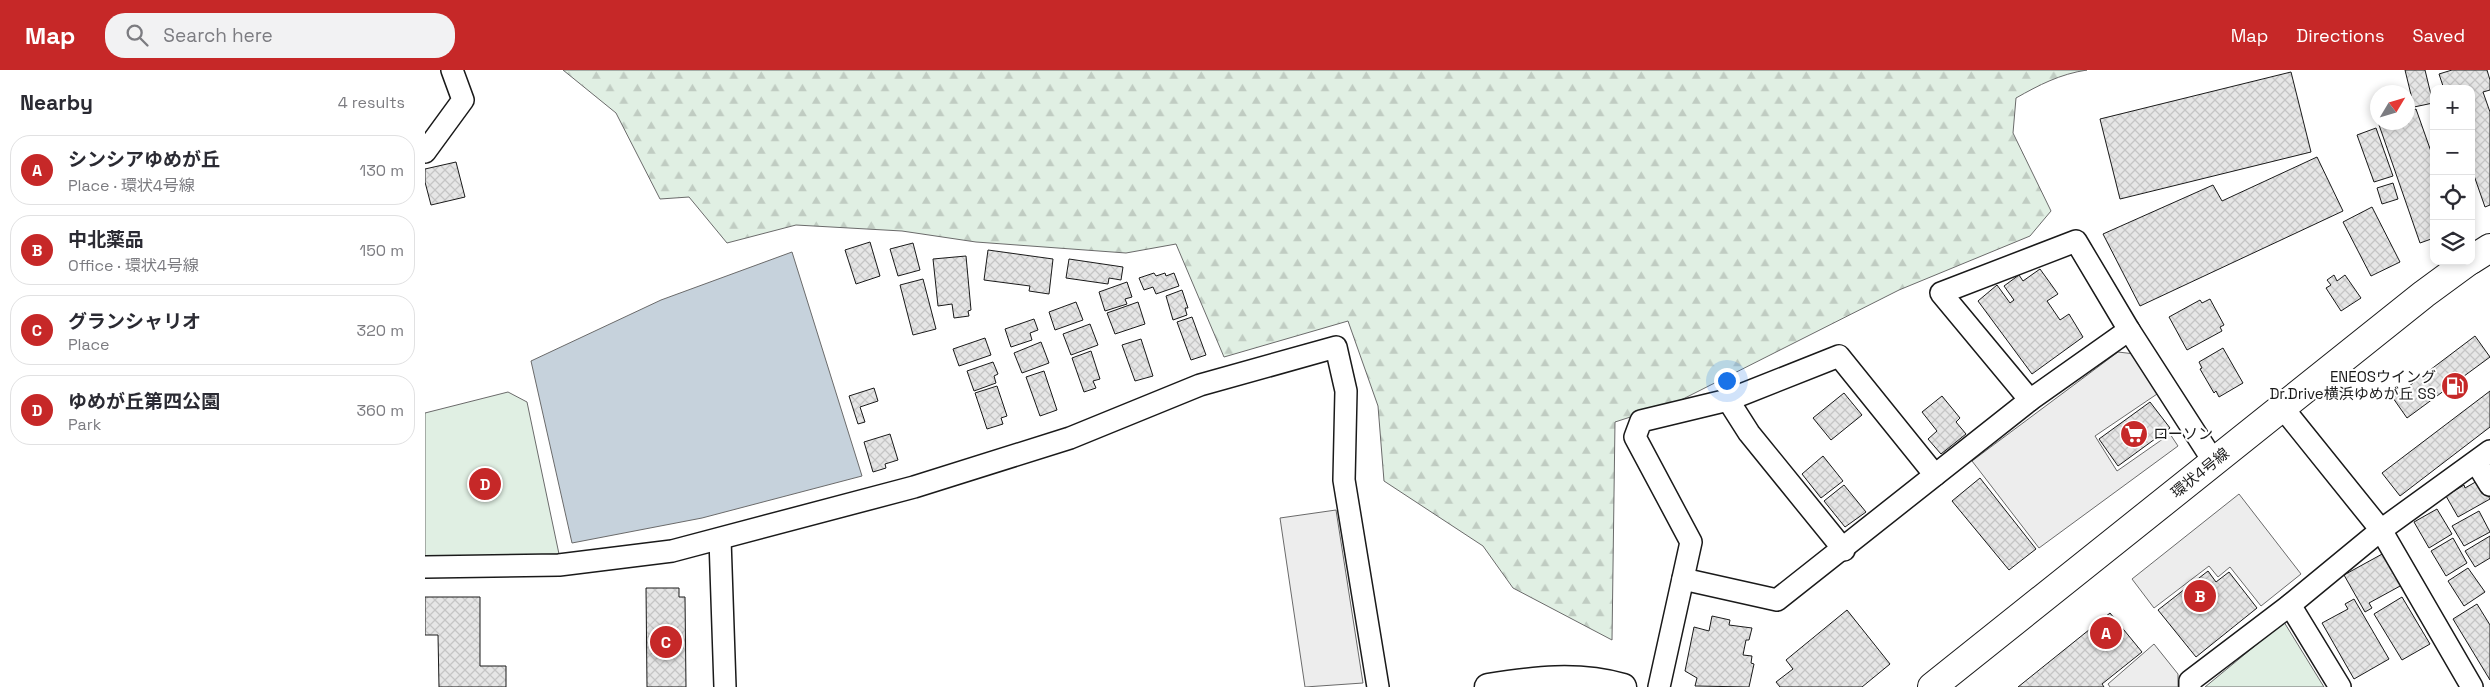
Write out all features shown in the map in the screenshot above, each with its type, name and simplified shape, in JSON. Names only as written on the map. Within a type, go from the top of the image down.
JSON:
[{"type":"main road","name":"環状4号線","points":[[2475,258],[2490,248]]},
{"type":"main road","name":"環状4号線","points":[[1932,687],[2453,271],[2463,265]]},
{"type":"street","points":[[425,152],[463,100],[452,70]]},
{"type":"street","points":[[2030,400],[1941,293],[2076,241],[2129,330],[2214,462]]},
{"type":"street","points":[[1683,579],[1777,600],[1844,550],[2030,400],[2129,330]]},
{"type":"street","points":[[425,567],[559,565],[672,551],[923,484],[1070,438],[1200,385],[1336,346],[1346,391],[1344,480],[1378,687]]},
{"type":"street","points":[[1659,687],[1691,542],[1635,437],[1641,421],[1728,400],[1839,356],[1935,475]]},
{"type":"street","points":[[1728,400],[1749,433],[1844,550]]},
{"type":"street","points":[[2282,407],[2381,530],[2472,687]]},
{"type":"street","points":[[2190,687],[2190,681],[2290,605],[2381,530],[2483,457],[2490,484]]},
{"type":"street","points":[[720,539],[725,687]]},
{"type":"street","points":[[2290,605],[2341,687]]},
{"type":"street","points":[[1488,687],[1538,679],[1580,679],[1623,687]]},
{"type":"green space","points":[[563,70],[2087,70],[2068,74],[2050,81],[2016,98],[2013,133],[2051,211],[2030,236],[1899,290],[1677,402],[1615,422],[1612,640],[1513,588],[1483,546],[1384,481],[1378,406],[1348,321],[1224,357],[1176,244],[1126,253],[976,242],[902,231],[796,225],[727,243],[689,197],[660,199],[616,113]]},
{"type":"green space","points":[[508,392],[527,402],[559,554],[425,558],[425,413]]},
{"type":"green space","points":[[2284,622],[2324,687],[2205,687]]},
{"type":"shaded area","points":[[792,252],[862,476],[702,518],[572,543],[531,361],[661,300]]},
{"type":"shaded area","points":[[2118,352],[2135,354],[2160,392],[2095,436],[2117,471],[2170,434],[2178,446],[2039,548],[1972,461]]},
{"type":"shaded area","points":[[2239,494],[2301,574],[2261,606],[2230,567],[2218,577],[2209,566],[2154,608],[2132,579]]},
{"type":"shaded area","points":[[1336,510],[1363,683],[1305,687],[1280,518]]},
{"type":"shaded area","points":[[2154,644],[2178,674],[2178,687],[2110,687],[2108,684]]},
{"type":"building","points":[[2405,70],[2425,70],[2430,91],[2430,104],[2415,107],[2415,85],[2409,85]]},
{"type":"building","points":[[2452,70],[2487,70],[2490,90],[2483,92],[2490,112],[2490,205],[2485,207],[2475,178],[2475,85],[2443,85],[2439,74]]},
{"type":"building","points":[[2291,72],[2311,152],[2120,199],[2100,119]]},
{"type":"building","points":[[2415,109],[2430,149],[2430,239],[2420,243],[2381,130],[2415,130]]},
{"type":"building","points":[[2371,130],[2377,130],[2393,176],[2374,182],[2357,135]]},
{"type":"building","points":[[2317,157],[2343,211],[2140,306],[2103,234],[2213,185],[2222,201]]},
{"type":"building","points":[[456,162],[465,197],[431,205],[425,182],[425,169]]},
{"type":"building","points":[[2393,183],[2398,199],[2382,204],[2377,188]]},
{"type":"building","points":[[2372,207],[2400,262],[2371,276],[2343,222]]},
{"type":"building","points":[[870,242],[880,276],[856,284],[845,250]]},
{"type":"building","points":[[913,243],[920,270],[898,276],[890,249]]},
{"type":"building","points":[[988,250],[1053,259],[1049,294],[1029,291],[1030,286],[984,280]]},
{"type":"building","points":[[966,256],[971,310],[968,311],[969,316],[954,318],[952,304],[938,306],[933,259]]},
{"type":"building","points":[[1069,259],[1123,267],[1121,280],[1109,278],[1108,284],[1066,278]]},
{"type":"building","points":[[2040,269],[2058,294],[2047,301],[2060,320],[2069,314],[2083,337],[2032,374],[1978,301],[1997,285],[2010,303],[2014,300],[2004,286],[2019,275],[2023,281]]},
{"type":"building","points":[[1154,273],[1156,276],[1165,273],[1166,276],[1174,273],[1179,286],[1156,294],[1153,287],[1144,290],[1139,278]]},
{"type":"building","points":[[2334,275],[2337,281],[2345,275],[2361,298],[2341,311],[2326,288],[2331,285],[2327,280]]},
{"type":"building","points":[[923,279],[936,329],[913,335],[900,285]]},
{"type":"building","points":[[1127,282],[1132,297],[1125,299],[1127,304],[1105,311],[1099,292]]},
{"type":"building","points":[[1182,290],[1188,308],[1185,308],[1187,315],[1173,320],[1166,296]]},
{"type":"building","points":[[2210,299],[2224,325],[2220,327],[2222,331],[2187,350],[2169,317],[2200,300],[2202,303]]},
{"type":"building","points":[[1076,302],[1083,320],[1055,330],[1049,312]]},
{"type":"building","points":[[1138,302],[1145,324],[1115,334],[1107,313]]},
{"type":"building","points":[[1192,317],[1206,355],[1191,360],[1177,322]]},
{"type":"building","points":[[1034,319],[1038,330],[1030,333],[1032,340],[1011,347],[1005,329]]},
{"type":"building","points":[[1090,324],[1098,345],[1071,355],[1063,334]]},
{"type":"building","points":[[2475,336],[2490,357],[2407,418],[2393,398]]},
{"type":"building","points":[[985,338],[991,355],[959,366],[953,349]]},
{"type":"building","points":[[1141,339],[1153,376],[1135,381],[1122,345]]},
{"type":"building","points":[[1041,342],[1049,363],[1022,373],[1014,353]]},
{"type":"building","points":[[2223,348],[2243,383],[2219,397],[2216,391],[2214,393],[2200,369],[2202,368],[2199,362]]},
{"type":"building","points":[[1091,351],[1100,379],[1093,381],[1096,388],[1084,392],[1072,358]]},
{"type":"building","points":[[993,362],[998,374],[994,376],[996,383],[974,391],[967,371]]},
{"type":"building","points":[[1044,371],[1057,410],[1040,416],[1026,377]]},
{"type":"building","points":[[997,386],[1007,416],[1001,418],[1003,424],[987,429],[975,393]]},
{"type":"building","points":[[874,388],[878,401],[860,407],[865,422],[858,424],[849,396]]},
{"type":"building","points":[[2490,391],[2490,427],[2400,496],[2382,473]]},
{"type":"building","points":[[1844,393],[1862,415],[1831,440],[1813,418]]},
{"type":"building","points":[[1942,396],[1960,418],[1956,422],[1966,434],[1941,454],[1928,439],[1937,431],[1922,412]]},
{"type":"building","name":"ローソン","points":[[2150,402],[2170,428],[2118,466],[2099,439]]},
{"type":"building","points":[[890,434],[898,460],[885,464],[886,468],[873,472],[864,442]]},
{"type":"building","points":[[1823,456],[1843,481],[1821,498],[1802,474]]},
{"type":"building","points":[[1980,478],[2036,549],[2009,570],[1952,501]]},
{"type":"building","points":[[2479,480],[2490,499],[2458,517],[2446,496],[2464,485],[2465,488]]},
{"type":"building","points":[[1844,485],[1866,512],[1845,527],[1824,501]]},
{"type":"building","points":[[2437,509],[2452,534],[2429,548],[2414,522]]},
{"type":"building","points":[[2479,511],[2490,532],[2464,546],[2452,526]]},
{"type":"building","points":[[2490,536],[2490,558],[2475,567],[2465,551]]},
{"type":"building","points":[[2453,538],[2467,563],[2446,576],[2431,551]]},
{"type":"building","points":[[2384,553],[2402,585],[2369,603],[2372,608],[2365,612],[2344,575]]},
{"type":"building","points":[[2468,568],[2485,592],[2464,606],[2448,581]]},
{"type":"building","points":[[2208,571],[2216,582],[2229,572],[2257,608],[2196,657],[2158,610]]},
{"type":"building","points":[[646,588],[679,588],[679,597],[685,597],[686,687],[647,687]]},
{"type":"building","points":[[425,597],[480,597],[480,666],[506,666],[506,687],[439,687],[438,635],[425,635]]},
{"type":"building","points":[[2402,597],[2430,644],[2402,660],[2374,614]]},
{"type":"building","points":[[2354,599],[2389,659],[2354,679],[2322,623],[2348,609],[2345,604]]},
{"type":"building","points":[[2477,604],[2490,625],[2490,680],[2453,619]]},
{"type":"building","points":[[1847,610],[1890,664],[1862,687],[1780,687],[1776,682],[1793,669],[1786,660]]},
{"type":"building","points":[[2110,613],[2142,652],[2102,684],[2104,687],[2018,687]]},
{"type":"building","points":[[1712,616],[1730,620],[1729,625],[1752,628],[1749,640],[1746,640],[1743,655],[1752,656],[1751,663],[1754,664],[1749,687],[1695,686],[1697,678],[1685,671],[1694,627],[1709,631]]},
{"type":"place","name":"ENEOSウイング Dr.Drive横浜ゆめが丘 SS","points":[[2455,386]]},
{"type":"place","name":"ローソン","points":[[2134,434]]},
{"type":"place","name":"ゆめが丘第四公園","points":[[485,484]]},
{"type":"place","name":"中北薬品","points":[[2200,596]]},
{"type":"place","name":"シンシアゆめが丘","points":[[2106,633]]},
{"type":"place","name":"グランシャリオ","points":[[666,642]]}]
